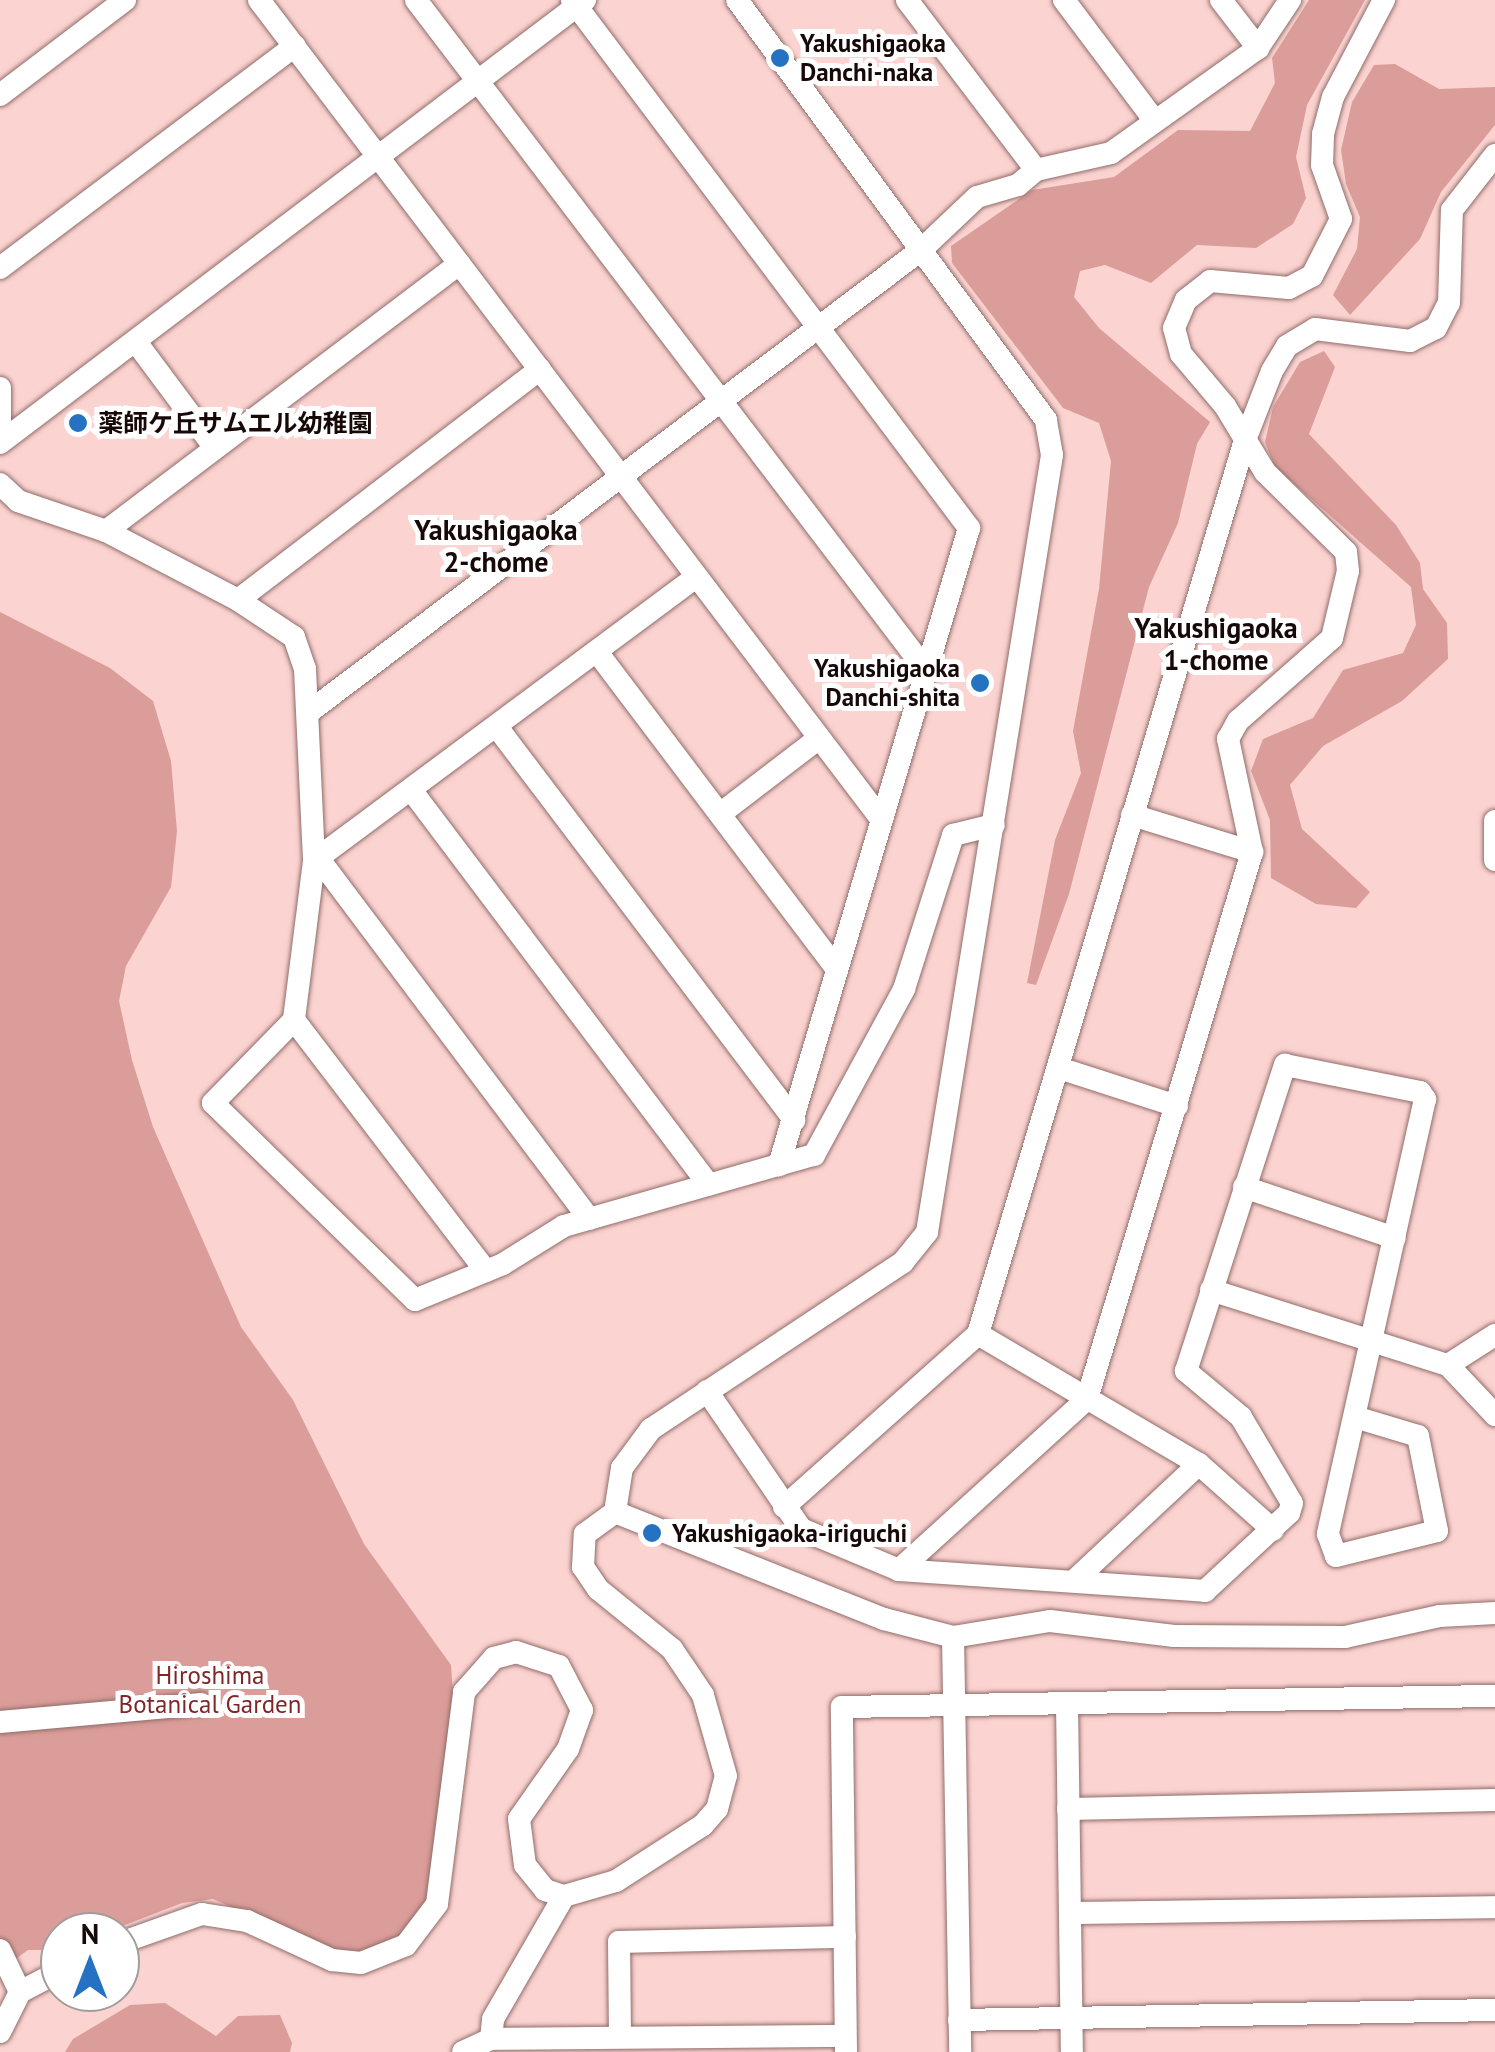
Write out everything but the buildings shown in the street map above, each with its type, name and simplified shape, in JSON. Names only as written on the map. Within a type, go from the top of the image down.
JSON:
[{"type":"street","points":[[0,94],[125,0]]},
{"type":"street","points":[[260,0],[881,819]]},
{"type":"street","points":[[416,0],[925,669]]},
{"type":"street","points":[[140,1936],[202,1914],[247,1921],[332,1960],[362,1963],[406,1946],[437,1904],[464,1692],[494,1658],[516,1652],[559,1666],[582,1710],[568,1749],[519,1819],[525,1865],[545,1890],[564,1896],[616,1881],[657,1859],[703,1825],[724,1794],[720,1739],[694,1679],[672,1649],[598,1590],[583,1567],[585,1534],[615,1512],[629,1454],[651,1429],[903,1262],[927,1232],[1052,455],[1046,420],[737,0]]},
{"type":"street","points":[[908,0],[1036,170]]},
{"type":"street","points":[[1064,0],[1154,120]]},
{"type":"street","points":[[1221,0],[1258,48]]},
{"type":"street","points":[[309,712],[921,250],[977,197],[1018,184],[1036,170],[1101,158],[1258,48],[1290,0]]},
{"type":"street","points":[[899,1570],[1087,1398],[1252,852],[1228,739],[1238,721],[1328,646],[1349,561],[1341,545],[1265,472],[1177,346],[1176,318],[1193,292],[1210,281],[1290,288],[1312,276],[1341,219],[1320,159],[1332,97],[1384,0]]},
{"type":"street","points":[[0,443],[578,2],[969,528],[779,1165]]},
{"type":"street","points":[[0,268],[295,46]]},
{"type":"street","points":[[784,1507],[978,1334],[1245,440],[1279,357],[1296,338],[1334,328],[1410,340],[1436,328],[1449,303],[1452,210],[1495,155]]},
{"type":"street","points":[[106,532],[459,264]]},
{"type":"street","points":[[136,342],[215,448]]},
{"type":"street","points":[[238,600],[540,370]]},
{"type":"street","points":[[0,388],[0,436]]},
{"type":"street","points":[[0,484],[18,501],[106,532],[238,600],[294,637],[304,658],[316,860],[294,1020],[213,1103],[415,1300],[486,1270],[546,1234],[590,1218],[814,1155],[904,989],[954,836],[994,825]]},
{"type":"street","points":[[316,860],[696,578]]},
{"type":"street","points":[[597,652],[835,968]]},
{"type":"street","points":[[497,726],[794,1120]]},
{"type":"street","points":[[720,814],[819,738]]},
{"type":"street","points":[[412,791],[709,1185]]},
{"type":"street","points":[[1132,815],[1252,852]]},
{"type":"street","points":[[1495,821],[1495,860]]},
{"type":"street","points":[[316,860],[590,1218]]},
{"type":"street","points":[[294,1020],[486,1270]]},
{"type":"street","points":[[707,1391],[800,1529],[899,1570],[1076,1578],[1206,1592],[1289,1514],[1291,1494],[1241,1417],[1186,1371],[1285,1064],[1420,1092],[1424,1099],[1328,1534],[1336,1556],[1437,1531],[1418,1436],[1355,1417]]},
{"type":"street","points":[[1059,1068],[1177,1106]]},
{"type":"street","points":[[1244,1187],[1394,1238]]},
{"type":"street","points":[[1211,1290],[1448,1365],[1495,1415]]},
{"type":"street","points":[[978,1334],[1199,1464],[1273,1530]]},
{"type":"street","points":[[1448,1365],[1495,1335]]},
{"type":"street","points":[[1076,1578],[1199,1464]]},
{"type":"street","points":[[615,1512],[896,1624],[952,1637],[1050,1621],[1174,1636],[1345,1637],[1440,1616],[1495,1613]]},
{"type":"street","points":[[952,1637],[960,2052]]},
{"type":"street","points":[[463,2052],[491,2039],[620,2037],[845,2044],[842,1707],[1495,1696]]},
{"type":"street","points":[[1068,1703],[1072,2052]]},
{"type":"street","points":[[0,1722],[201,1704]]},
{"type":"street","points":[[1068,1809],[1495,1800]]},
{"type":"street","points":[[491,2039],[494,2019],[564,1896]]},
{"type":"street","points":[[1070,1912],[1495,1906]]},
{"type":"street","points":[[620,2037],[619,1942],[845,1937]]},
{"type":"street","points":[[0,1950],[20,1992]]},
{"type":"street","points":[[0,2032],[20,1992],[40,1982]]},
{"type":"street","points":[[959,2020],[1495,2010]]},
{"type":"green space","points":[[1309,0],[1365,0],[1307,105],[1296,157],[1306,198],[1293,224],[1256,248],[1197,245],[1151,283],[1105,265],[1080,271],[1074,297],[1099,328],[1210,422],[1197,444],[1178,523],[1149,587],[1069,894],[1036,985],[1027,983],[1055,840],[1081,773],[1073,731],[1099,589],[1111,461],[1099,423],[1063,408],[952,263],[951,246],[1032,190],[1114,177],[1178,130],[1250,131],[1275,83],[1272,58]]},
{"type":"green space","points":[[1395,64],[1439,89],[1495,87],[1495,125],[1441,192],[1420,239],[1350,315],[1333,295],[1357,249],[1360,217],[1346,184],[1341,150],[1352,102],[1374,65]]},
{"type":"green space","points":[[1324,351],[1335,367],[1309,434],[1396,525],[1420,563],[1423,589],[1447,623],[1448,659],[1402,701],[1323,746],[1290,785],[1302,829],[1370,892],[1356,908],[1316,904],[1271,878],[1270,820],[1251,771],[1263,739],[1313,718],[1343,670],[1403,653],[1416,625],[1411,587],[1275,467],[1265,442],[1273,407],[1300,362]]},
{"type":"green space","name":"Hiroshima Botanical Garden","points":[[0,612],[110,668],[153,701],[171,761],[177,831],[171,887],[126,966],[119,1001],[132,1060],[153,1127],[241,1327],[293,1400],[364,1544],[451,1665],[454,1709],[427,1904],[404,1936],[362,1955],[326,1949],[213,1899],[182,1903],[140,1919],[140,1912],[40,1912],[40,1950],[28,1950],[0,1970]]},
{"type":"green space","points":[[165,2003],[216,2036],[238,2016],[280,2015],[292,2043],[290,2052],[65,2052],[73,2039],[118,2012],[140,2012],[140,2004]]},
{"type":"place","name":"Yakushigaoka Danchi-naka","points":[[780,58]]},
{"type":"place","name":"薬師ケ丘サムエル幼稚園","points":[[78,423]]},
{"type":"place","name":"Yakushigaoka Danchi-shita","points":[[980,683]]},
{"type":"place","name":"Yakushigaoka-iriguchi","points":[[652,1533]]},
{"type":"district","name":"Yakushigaoka 2-chome","points":[[496,546]]},
{"type":"district","name":"Yakushigaoka 1-chome","points":[[1216,644]]}]
